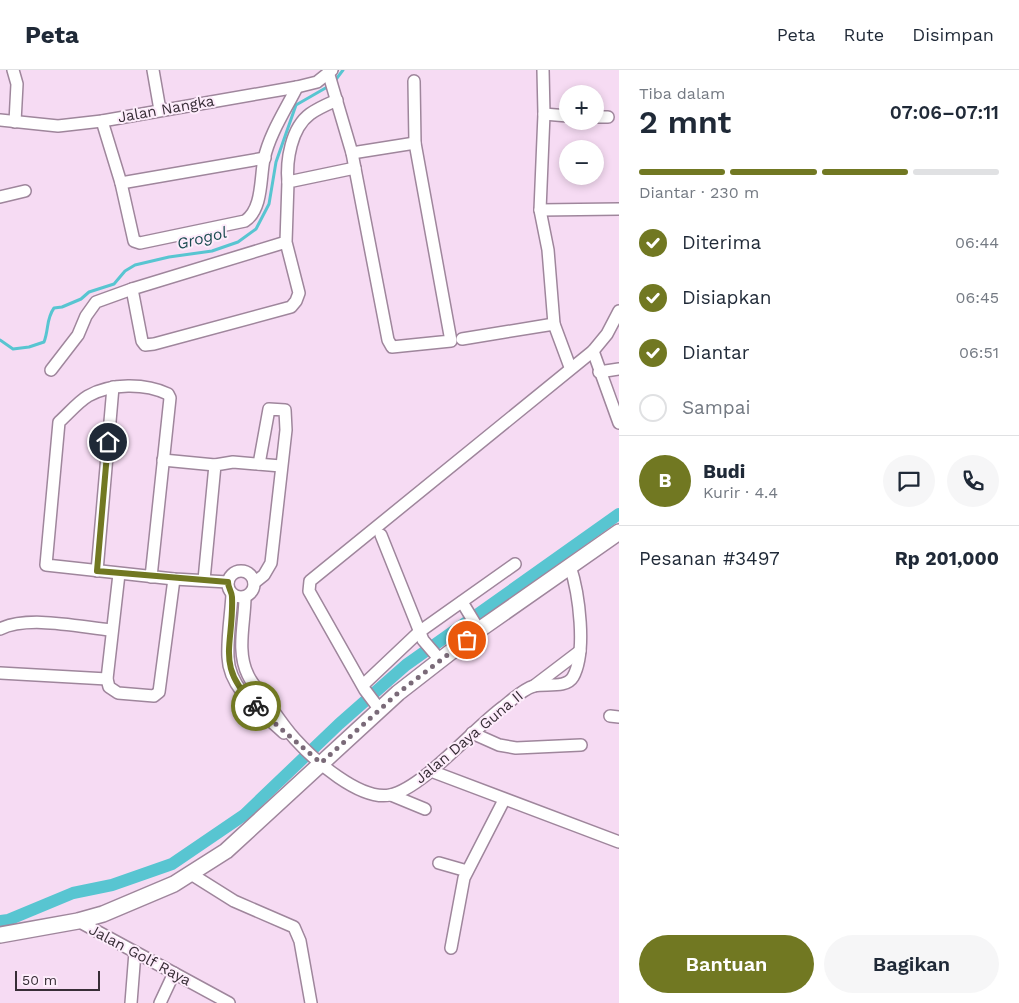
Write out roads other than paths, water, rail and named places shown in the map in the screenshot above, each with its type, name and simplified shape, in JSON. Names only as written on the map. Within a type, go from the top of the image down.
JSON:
[{"type":"street","points":[[13,70],[17,84],[15,122]]},
{"type":"street","points":[[153,70],[160,110]]},
{"type":"street","points":[[543,70],[544,114],[540,210],[548,250],[554,324],[570,367]]},
{"type":"street","points":[[333,83],[352,153],[388,340],[392,347],[451,341],[415,143],[414,81]]},
{"type":"street","name":"Jalan Nangka","points":[[0,120],[58,126],[102,121],[317,82],[333,83]]},
{"type":"street","points":[[132,289],[142,341],[145,345],[291,307],[299,294],[286,242],[287,170],[299,125],[333,83]]},
{"type":"street","points":[[102,121],[121,184],[134,241],[140,243],[200,232],[245,221],[251,217],[258,198],[265,158],[279,118],[297,87]]},
{"type":"street","points":[[544,114],[559,115]]},
{"type":"street","points":[[352,153],[415,143]]},
{"type":"street","points":[[121,184],[265,158]]},
{"type":"street","points":[[288,182],[355,168]]},
{"type":"street","points":[[0,196],[25,191]]},
{"type":"street","points":[[540,210],[619,209]]},
{"type":"street","points":[[51,370],[78,335],[86,316],[96,302],[132,289],[286,242]]},
{"type":"street","points":[[378,705],[364,687],[309,591],[308,585],[315,576],[570,367],[593,351],[607,334],[619,311]]},
{"type":"street","points":[[462,340],[554,324]]},
{"type":"street","points":[[593,351],[619,423]]},
{"type":"street","points":[[599,372],[619,370]]},
{"type":"street","points":[[97,571],[113,387]]},
{"type":"street","points":[[151,577],[170,398],[168,394],[156,388],[113,387],[88,396],[59,422],[46,565],[151,577],[228,582]]},
{"type":"street","points":[[258,464],[269,409],[285,410],[286,430],[271,563],[264,574],[254,583],[252,591],[246,597],[241,652],[248,675],[300,744]]},
{"type":"street","points":[[163,460],[215,465],[233,462],[281,466]]},
{"type":"street","points":[[204,580],[215,465]]},
{"type":"street","points":[[0,936],[78,921],[146,898],[191,874],[226,852],[318,760],[378,705],[477,626],[619,532]]},
{"type":"street","points":[[381,535],[421,636],[438,658]]},
{"type":"street","points":[[364,687],[421,636],[465,605],[516,564]]},
{"type":"street","name":"Jalan Daya Guna II","points":[[391,795],[431,771],[499,710],[534,686],[568,683],[578,666],[580,651],[575,580],[570,566]]},
{"type":"street","points":[[228,582],[233,574],[241,571],[250,575],[254,583]]},
{"type":"street","points":[[119,574],[111,630],[107,679],[109,687],[118,693],[154,696],[159,692],[174,579]]},
{"type":"street","points":[[228,582],[232,594],[228,658],[234,681],[244,695],[289,737],[359,790],[381,796],[391,795],[425,809]]},
{"type":"street","points":[[232,594],[238,597],[246,597]]},
{"type":"street","points":[[465,605],[477,626]]},
{"type":"street","points":[[0,629],[8,625],[27,622],[111,630]]},
{"type":"street","points":[[534,686],[580,651]]},
{"type":"street","points":[[0,673],[107,679]]},
{"type":"street","points":[[234,681],[248,675]]},
{"type":"street","points":[[472,733],[499,745],[516,748],[581,745]]},
{"type":"street","points":[[431,771],[619,842]]},
{"type":"street","points":[[451,948],[467,871],[504,800]]},
{"type":"street","points":[[439,864],[467,871]]},
{"type":"street","points":[[191,874],[234,902],[294,927],[300,941],[311,1003]]},
{"type":"street","name":"Jalan Golf Raya","points":[[78,921],[229,1003]]},
{"type":"street","points":[[131,1003],[135,952]]},
{"type":"street","points":[[160,1003],[174,973]]},
{"type":"waterway","name":"Grogol","points":[[334,82],[343,70]]},
{"type":"waterway","name":"Grogol","points":[[0,340],[13,349],[29,347],[44,342],[50,316],[54,308],[62,307],[81,299],[89,292],[114,284],[125,271],[135,265],[169,257],[212,251],[238,242],[256,229],[269,204],[276,162],[296,105],[329,86]]},
{"type":"waterway","points":[[0,921],[8,920],[73,893],[112,885],[172,864],[244,815],[339,724],[406,665],[619,514]]}]
